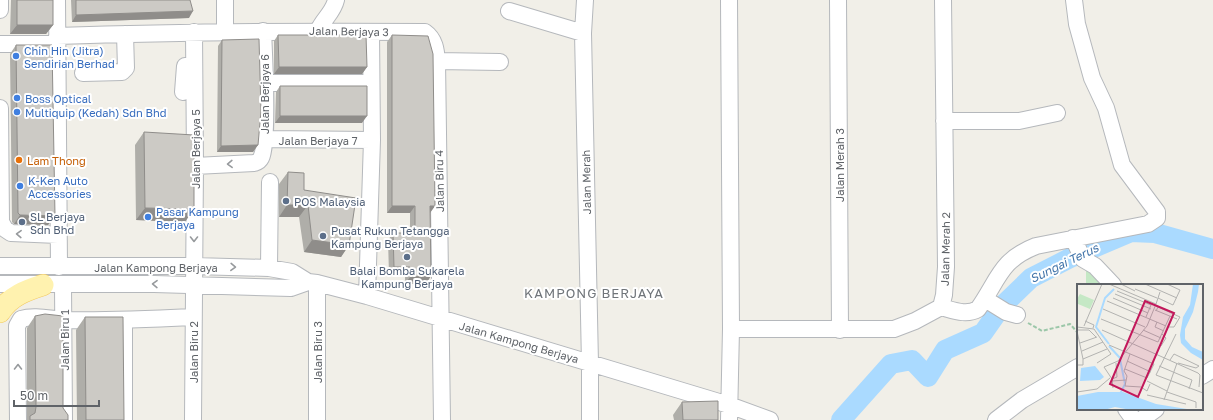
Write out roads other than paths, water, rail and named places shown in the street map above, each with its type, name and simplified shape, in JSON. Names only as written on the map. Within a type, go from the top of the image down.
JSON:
[{"type":"main road","points":[[0,312],[4,306],[22,292],[53,285]]},
{"type":"street","points":[[0,0],[0,10]]},
{"type":"street","points":[[57,0],[59,267]]},
{"type":"street","points":[[225,0],[225,31]]},
{"type":"street","points":[[318,31],[323,19],[331,13],[336,0]]},
{"type":"street","name":"Jalan Merah","points":[[584,0],[590,420]]},
{"type":"street","points":[[729,0],[731,328],[729,413]]},
{"type":"street","name":"Jalan Merah 3","points":[[838,0],[840,330]]},
{"type":"street","name":"Jalan Merah 2","points":[[941,307],[944,295],[946,267],[943,0]]},
{"type":"street","points":[[731,328],[840,330],[894,329],[915,321],[941,307],[972,313],[978,309],[1000,307],[1006,264],[1015,256],[1036,246],[1078,247],[1148,224],[1157,218],[1157,212],[1122,165],[1106,108],[1092,78],[1077,24],[1074,0]]},
{"type":"street","points":[[509,11],[584,33]]},
{"type":"street","name":"Jalan Berjaya 3","points":[[0,44],[125,34],[225,31],[425,32],[432,39]]},
{"type":"street","name":"Jalan Berjaya 6","points":[[195,166],[254,163],[259,162],[262,157],[264,139],[263,31]]},
{"type":"street","points":[[183,92],[186,43],[189,32]]},
{"type":"street","name":"Jalan Berjaya 5","points":[[189,32],[195,166],[194,285]]},
{"type":"street","points":[[367,296],[372,140],[371,32]]},
{"type":"street","points":[[83,73],[122,72],[126,68],[125,34]]},
{"type":"street","name":"Jalan Biru 4","points":[[432,39],[437,61],[442,420]]},
{"type":"street","points":[[437,61],[500,62]]},
{"type":"street","points":[[264,83],[372,83]]},
{"type":"street","points":[[0,108],[1,222],[5,229],[11,234],[58,235]]},
{"type":"street","points":[[944,121],[1019,122],[1057,113]]},
{"type":"street","name":"Jalan Berjaya 7","points":[[264,139],[372,140]]},
{"type":"street","points":[[269,268],[270,182]]},
{"type":"street","points":[[1078,247],[1112,284]]},
{"type":"street","name":"Jalan Kampong Berjaya","points":[[0,266],[194,266],[269,268],[292,272],[313,283],[367,296],[590,363],[729,413],[770,420]]},
{"type":"street","name":"Jalan Kampong Berjaya","points":[[0,284],[194,285],[291,288],[313,283]]},
{"type":"street","name":"Jalan Biru 3","points":[[313,283],[317,420]]},
{"type":"street","name":"Jalan Biru 1","points":[[53,285],[64,320],[64,420]]},
{"type":"street","name":"Jalan Biru 2","points":[[193,420],[194,285]]},
{"type":"street","points":[[18,420],[17,326],[21,319],[28,317],[64,320],[124,320],[193,317]]},
{"type":"street","points":[[124,320],[124,420]]},
{"type":"street","points":[[996,420],[1022,400],[1077,368]]},
{"type":"street","points":[[1203,375],[1213,369]]},
{"type":"street","points":[[1127,410],[1134,420]]},
{"type":"street","points":[[1141,420],[1155,410]]},
{"type":"waterway","name":"Sungai Terus","points":[[841,420],[891,364],[912,360],[928,377],[945,350],[983,333],[1002,306],[1031,278],[1070,258],[1131,232],[1155,233],[1213,249]]},
{"type":"place","name":"Chin Hin (Jitra) Sendirian Berhad","points":[[16,56]]},
{"type":"place","name":"Boss Optical","points":[[17,98]]},
{"type":"place","name":"Multiquip (Kedah) Sdn Bhd","points":[[17,112]]},
{"type":"place","name":"Lam Thong","points":[[19,160]]},
{"type":"place","name":"K-Ken Auto Accessories","points":[[20,186]]},
{"type":"place","name":"POS Malaysia","points":[[286,201]]},
{"type":"place","name":"Pasar Kampung Berjaya","points":[[148,217]]},
{"type":"place","name":"SL Berjaya Sdn Bhd","points":[[22,222]]},
{"type":"place","name":"Pusat Rukun Tetangga Kampung Berjaya","points":[[323,236]]},
{"type":"place","name":"Balai Bomba Sukarela Kampung Berjaya","points":[[407,257]]},
{"type":"district","name":"KAMPONG BERJAYA","points":[[594,293]]}]
